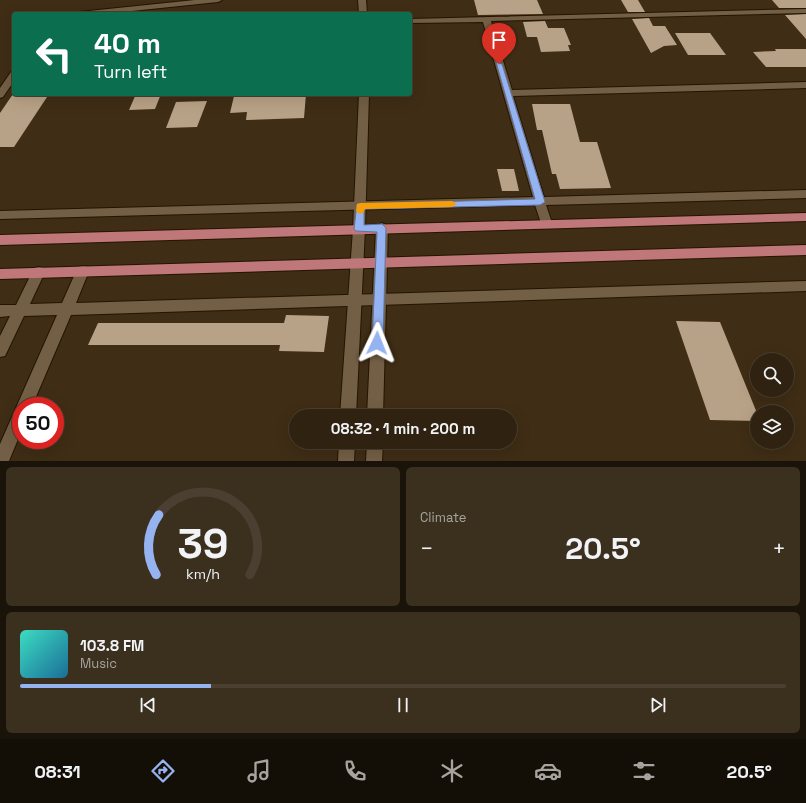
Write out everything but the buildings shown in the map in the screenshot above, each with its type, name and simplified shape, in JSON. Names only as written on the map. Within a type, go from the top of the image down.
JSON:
[{"type":"main road","points":[[0,240],[546,223],[806,217]]},
{"type":"main road","points":[[0,274],[806,250]]},
{"type":"street","points":[[98,12],[218,0]]},
{"type":"street","points":[[362,0],[363,12]]},
{"type":"street","points":[[412,21],[806,11]]},
{"type":"street","points":[[486,19],[546,223]]},
{"type":"street","points":[[507,94],[806,85]]},
{"type":"street","points":[[0,95],[7,86]]},
{"type":"street","points":[[348,409],[358,264],[364,96]]},
{"type":"street","points":[[0,215],[806,194]]},
{"type":"street","points":[[375,409],[382,228]]},
{"type":"street","points":[[28,397],[83,271]]},
{"type":"street","points":[[0,351],[39,272]]},
{"type":"street","points":[[0,311],[806,286]]},
{"type":"street","points":[[1,461],[12,435]]},
{"type":"street","points":[[346,461],[347,449]]},
{"type":"street","points":[[374,449],[374,461]]},
{"type":"slow traffic","points":[[360,211],[360,206],[452,204]]},
{"type":"route","points":[[377,343],[382,228],[359,229],[360,206],[540,202],[499,64]]}]
